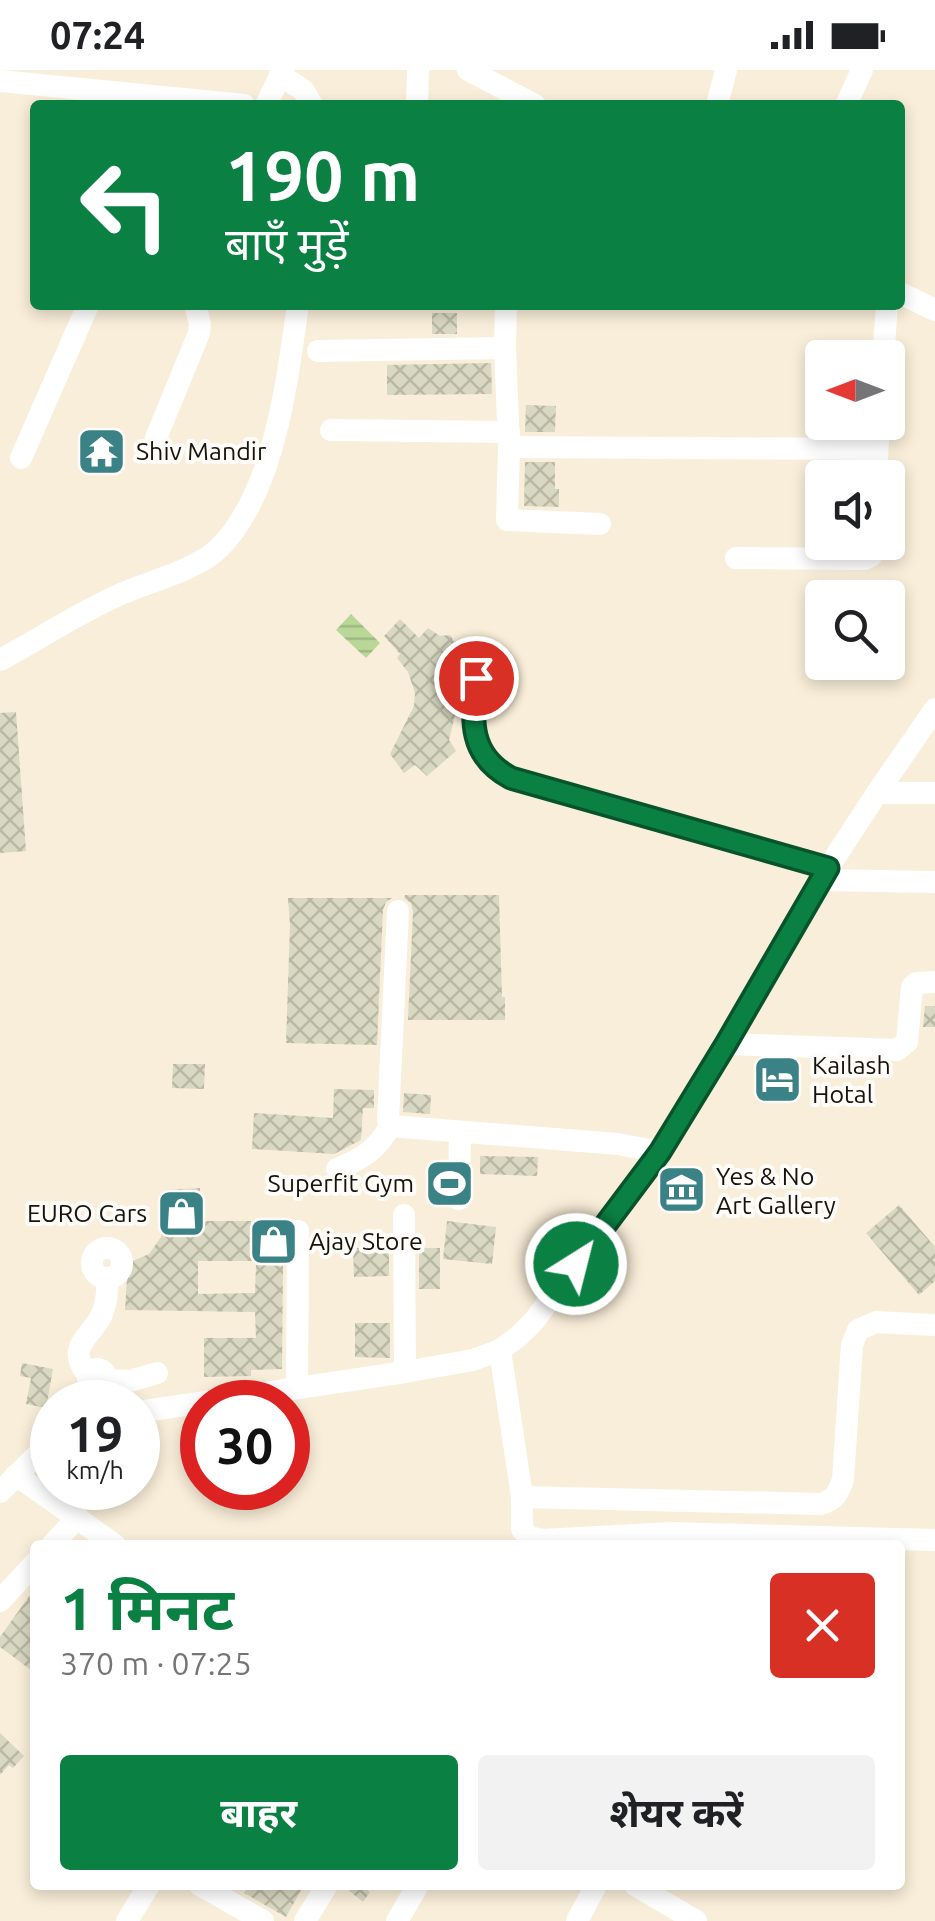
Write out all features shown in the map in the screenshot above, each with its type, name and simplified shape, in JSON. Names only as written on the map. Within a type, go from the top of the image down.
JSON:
[{"type":"street","points":[[417,100],[418,70]]},
{"type":"street","points":[[468,70],[513,99]]},
{"type":"street","points":[[718,100],[726,70]]},
{"type":"street","points":[[848,100],[862,70]]},
{"type":"street","points":[[268,100],[282,73],[309,100]]},
{"type":"street","points":[[0,81],[193,100]]},
{"type":"street","points":[[905,294],[934,306]]},
{"type":"street","points":[[20,458],[86,310]]},
{"type":"street","points":[[156,438],[199,333],[196,310]]},
{"type":"street","points":[[0,660],[120,594],[216,552],[238,526],[258,490],[285,394],[297,310]]},
{"type":"street","points":[[506,310],[507,520],[600,524]]},
{"type":"street","points":[[884,340],[887,310]]},
{"type":"street","points":[[318,351],[504,348]]},
{"type":"street","points":[[331,430],[509,440],[877,449]]},
{"type":"street","points":[[877,460],[878,440]]},
{"type":"street","points":[[736,558],[805,559]]},
{"type":"street","points":[[476,678],[476,742],[500,772],[511,778],[825,874],[935,882]]},
{"type":"street","points":[[310,1386],[473,1360],[500,1350],[534,1321],[660,1152],[825,874],[935,710]]},
{"type":"street","points":[[876,793],[935,794]]},
{"type":"street","points":[[338,1169],[368,1155],[380,1145],[390,1126],[398,911]]},
{"type":"street","points":[[726,1044],[897,1050],[907,1042],[912,987],[916,983],[935,982]]},
{"type":"street","points":[[390,1126],[618,1144],[660,1152]]},
{"type":"street","points":[[458,1198],[460,1133]]},
{"type":"street","points":[[404,1214],[405,1372]]},
{"type":"street","points":[[297,1380],[298,1231]]},
{"type":"street","points":[[90,1380],[79,1352],[85,1335],[102,1314],[108,1278]]},
{"type":"street","points":[[522,1497],[829,1502],[842,1479],[852,1345],[858,1330],[876,1322],[935,1326]]},
{"type":"street","points":[[500,1350],[522,1497],[522,1529],[529,1537],[935,1540]]},
{"type":"street","points":[[133,1380],[156,1373]]},
{"type":"street","points":[[30,1462],[8,1484],[78,1517],[109,1540]]},
{"type":"street","points":[[57,1540],[78,1517]]},
{"type":"street","points":[[0,1600],[30,1568]]},
{"type":"street","points":[[127,1921],[146,1890]]},
{"type":"street","points":[[211,1890],[263,1921]]},
{"type":"street","points":[[305,1921],[324,1890]]},
{"type":"street","points":[[397,1921],[415,1890]]},
{"type":"street","points":[[576,1921],[593,1890]]},
{"type":"street","points":[[643,1890],[696,1921]]},
{"type":"shaded area","points":[[351,614],[380,643],[366,658],[336,630]]},
{"type":"building","points":[[432,313],[457,313],[457,334],[432,334]]},
{"type":"building","points":[[491,363],[492,394],[387,395],[387,365]]},
{"type":"building","points":[[526,405],[556,406],[555,432],[525,432]]},
{"type":"building","points":[[525,462],[555,462],[559,507],[524,506]]},
{"type":"building","points":[[400,619],[419,638],[428,628],[440,636],[450,635],[459,649],[448,661],[444,677],[460,683],[449,740],[456,751],[427,776],[415,765],[404,773],[390,754],[414,706],[415,693],[408,672],[397,658],[400,654],[384,636]]},
{"type":"building","points":[[16,712],[26,851],[0,853],[0,713]]},
{"type":"building","points":[[405,895],[499,895],[505,1020],[408,1020],[413,912]]},
{"type":"building","points":[[288,898],[392,898],[383,910],[377,1045],[286,1043]]},
{"type":"building","points":[[925,1006],[935,1006],[935,1027],[923,1027]]},
{"type":"building","points":[[173,1064],[205,1064],[204,1089],[172,1088]]},
{"type":"building","points":[[334,1089],[374,1090],[374,1108],[363,1108],[359,1141],[334,1154],[252,1149],[254,1113],[333,1118]]},
{"type":"building","points":[[404,1093],[431,1095],[430,1114],[403,1112]]},
{"type":"building","points":[[480,1156],[538,1157],[537,1176],[480,1174]]},
{"type":"building","points":[[200,1188],[199,1221],[251,1221],[252,1261],[198,1261],[198,1294],[255,1293],[256,1265],[283,1266],[282,1369],[251,1370],[251,1376],[204,1377],[204,1338],[256,1338],[255,1312],[125,1310],[128,1263],[149,1254],[161,1237],[166,1214],[164,1190]]},
{"type":"building","points":[[899,1205],[935,1247],[935,1281],[919,1295],[866,1233]]},
{"type":"building","points":[[447,1221],[496,1227],[492,1264],[443,1259]]},
{"type":"building","points":[[353,1248],[389,1248],[389,1276],[354,1277]]},
{"type":"building","points":[[419,1248],[440,1248],[440,1289],[419,1289]]},
{"type":"building","points":[[355,1323],[390,1323],[390,1358],[355,1357]]},
{"type":"building","points":[[22,1363],[53,1369],[51,1380],[20,1376]]},
{"type":"building","points":[[30,1595],[30,1669],[0,1647],[0,1637]]},
{"type":"building","points":[[0,1733],[24,1756],[0,1775]]},
{"type":"building","points":[[246,1890],[301,1890],[286,1917],[244,1893]]},
{"type":"building","points":[[348,1890],[370,1892],[363,1902]]},
{"type":"place","name":"Shiv Mandir","points":[[101,451]]},
{"type":"place","name":"Kailash Hotal","points":[[777,1079]]},
{"type":"place","name":"Superfit Gym","points":[[449,1183]]},
{"type":"place","name":"Yes & No Art Gallery","points":[[681,1190]]},
{"type":"place","name":"EURO Cars","points":[[182,1213]]},
{"type":"place","name":"Ajay Store","points":[[274,1241]]},
{"type":"route","points":[[476,678],[476,742],[500,772],[511,778],[828,868],[660,1152],[576,1264]]}]
